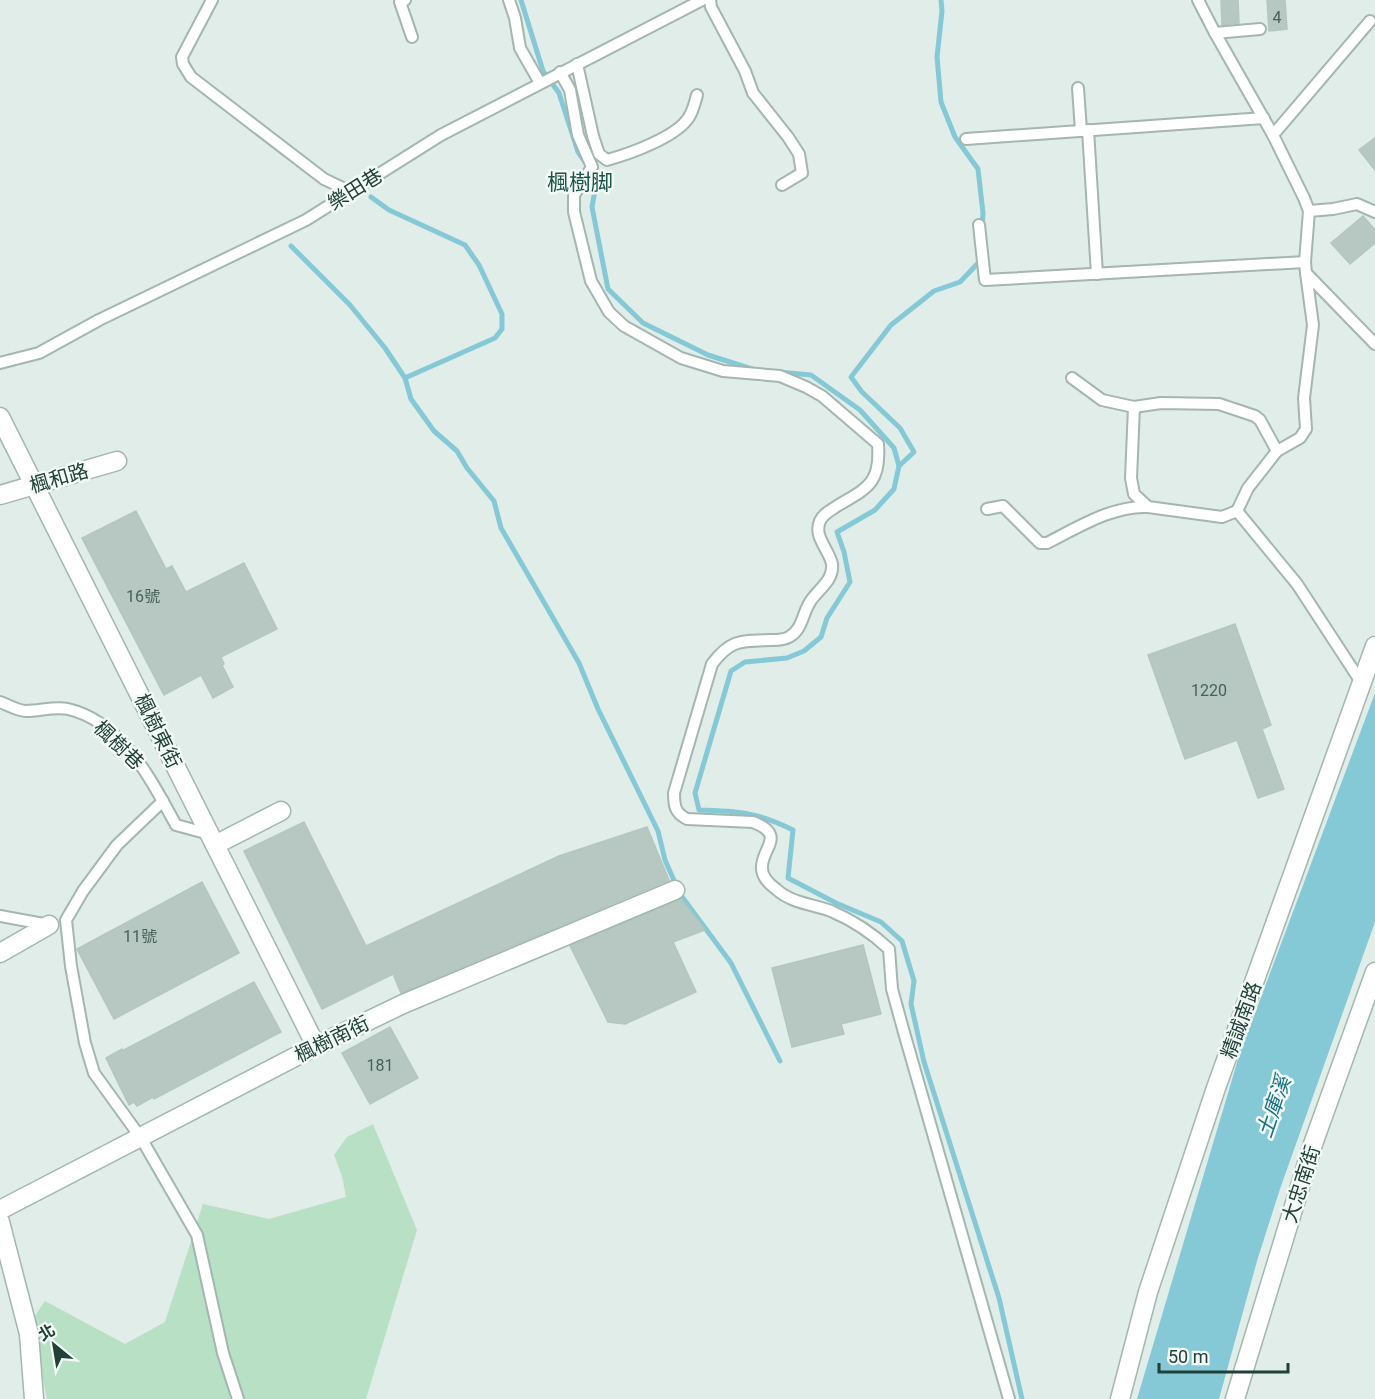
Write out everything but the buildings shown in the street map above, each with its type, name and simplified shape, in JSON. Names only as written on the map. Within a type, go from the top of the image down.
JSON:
[{"type":"street","name":"楓樹東街","points":[[0,417],[316,1046]]},
{"type":"street","name":"楓和路","points":[[0,495],[117,461]]},
{"type":"street","name":"精誠南路","points":[[1120,1399],[1148,1292],[1209,1111],[1375,646]]},
{"type":"street","points":[[212,840],[281,811]]},
{"type":"street","name":"楓樹南街","points":[[0,1210],[316,1046],[403,1005],[675,890]]},
{"type":"street","points":[[0,953],[49,926]]},
{"type":"street","name":"大忠南街","points":[[1235,1399],[1313,1144],[1375,972]]},
{"type":"street","points":[[0,1222],[29,1334],[34,1399]]},
{"type":"lane","points":[[212,0],[182,57],[183,64],[191,77],[324,179],[351,192]]},
{"type":"lane","points":[[405,0],[400,2],[412,37]]},
{"type":"lane","points":[[509,0],[515,18],[520,48],[540,83]]},
{"type":"lane","name":"樂田巷","points":[[0,363],[39,353],[99,320],[306,220],[441,135],[702,0]]},
{"type":"lane","points":[[710,0],[711,7],[745,71],[753,93],[799,154],[802,173],[782,185]]},
{"type":"lane","points":[[987,508],[1003,506],[1040,543],[1047,543],[1120,510],[1138,506],[1222,517],[1237,511],[1248,488],[1277,451],[1300,438],[1306,429],[1304,405],[1313,325],[1306,268],[1309,211],[1291,169],[1198,0]]},
{"type":"lane","points":[[1273,135],[1370,21]]},
{"type":"lane","points":[[1215,33],[1260,29]]},
{"type":"lane","points":[[577,64],[593,136],[599,154],[607,160],[633,153],[678,128],[689,117],[698,95]]},
{"type":"lane","points":[[560,72],[570,90],[578,135],[592,167],[574,195],[574,213],[591,282],[609,312],[624,326],[681,358],[723,370],[780,376],[806,387],[822,396],[878,444],[879,462],[868,487],[824,514],[819,522],[820,538],[831,561],[832,569],[820,591],[810,602],[801,624],[790,636],[782,640],[735,642],[722,651],[712,664],[674,793],[674,807],[679,815],[687,819],[753,822],[762,825],[770,834],[771,841],[761,865],[767,882],[791,899],[846,918],[873,935],[889,949],[892,989],[1009,1399]]},
{"type":"lane","points":[[1078,88],[1097,274]]},
{"type":"lane","points":[[966,139],[1264,118]]},
{"type":"lane","points":[[1309,211],[1357,204],[1375,212]]},
{"type":"lane","points":[[979,225],[985,280],[1097,274],[1306,268],[1375,345]]},
{"type":"lane","points":[[1072,378],[1102,400],[1134,407],[1161,403],[1219,404],[1254,416],[1260,420],[1277,451]]},
{"type":"lane","points":[[1134,407],[1131,478],[1134,494],[1148,507]]},
{"type":"lane","points":[[1237,511],[1297,584],[1361,682]]},
{"type":"lane","name":"楓樹巷","points":[[0,702],[24,711],[66,709],[93,718],[122,743],[147,771],[176,825],[212,840]]},
{"type":"lane","points":[[163,801],[117,845],[83,891],[66,920],[71,966],[85,1043],[94,1074],[141,1138],[196,1235],[223,1353],[238,1399]]},
{"type":"lane","points":[[0,916],[49,926]]},
{"type":"green space","points":[[373,1124],[417,1230],[366,1399],[47,1399],[31,1321],[45,1301],[125,1344],[165,1322],[203,1204],[269,1219],[346,1197],[342,1176],[334,1155],[347,1137]]},
{"type":"water","name":"土庫溪","points":[[1375,693],[1375,922],[1280,1189],[1257,1261],[1219,1399],[1137,1399],[1239,1056]]},
{"type":"waterway","points":[[521,0],[543,71],[559,93],[578,152],[597,179],[592,207],[608,289],[643,323],[708,355],[752,369]]},
{"type":"waterway","points":[[941,0],[937,57],[941,102],[955,137],[978,169],[983,213],[982,227]]},
{"type":"waterway","points":[[371,197],[389,210],[465,245],[479,265],[502,314],[502,329],[495,338],[405,378]]},
{"type":"waterway","points":[[291,246],[350,305],[385,348],[405,378],[411,399],[434,431],[457,451],[467,468],[494,501],[501,528],[579,663],[598,709],[658,831],[665,860],[680,894],[731,963],[780,1061]]},
{"type":"waterway","points":[[899,466],[914,452],[900,428],[862,392],[851,377],[891,325],[934,291],[960,282],[981,260]]},
{"type":"waterway","points":[[779,372],[811,375],[860,410],[894,448],[899,466],[894,489],[875,510],[837,532],[850,582],[827,618],[821,637],[804,651],[787,658],[745,662],[731,671],[695,793],[699,810],[747,814],[769,819],[793,830],[788,878],[836,903],[881,922],[902,941],[914,981],[911,1004],[924,1062],[999,1298],[1022,1399]]},
{"type":"district","name":"楓樹脚","points":[[580,182]]}]
